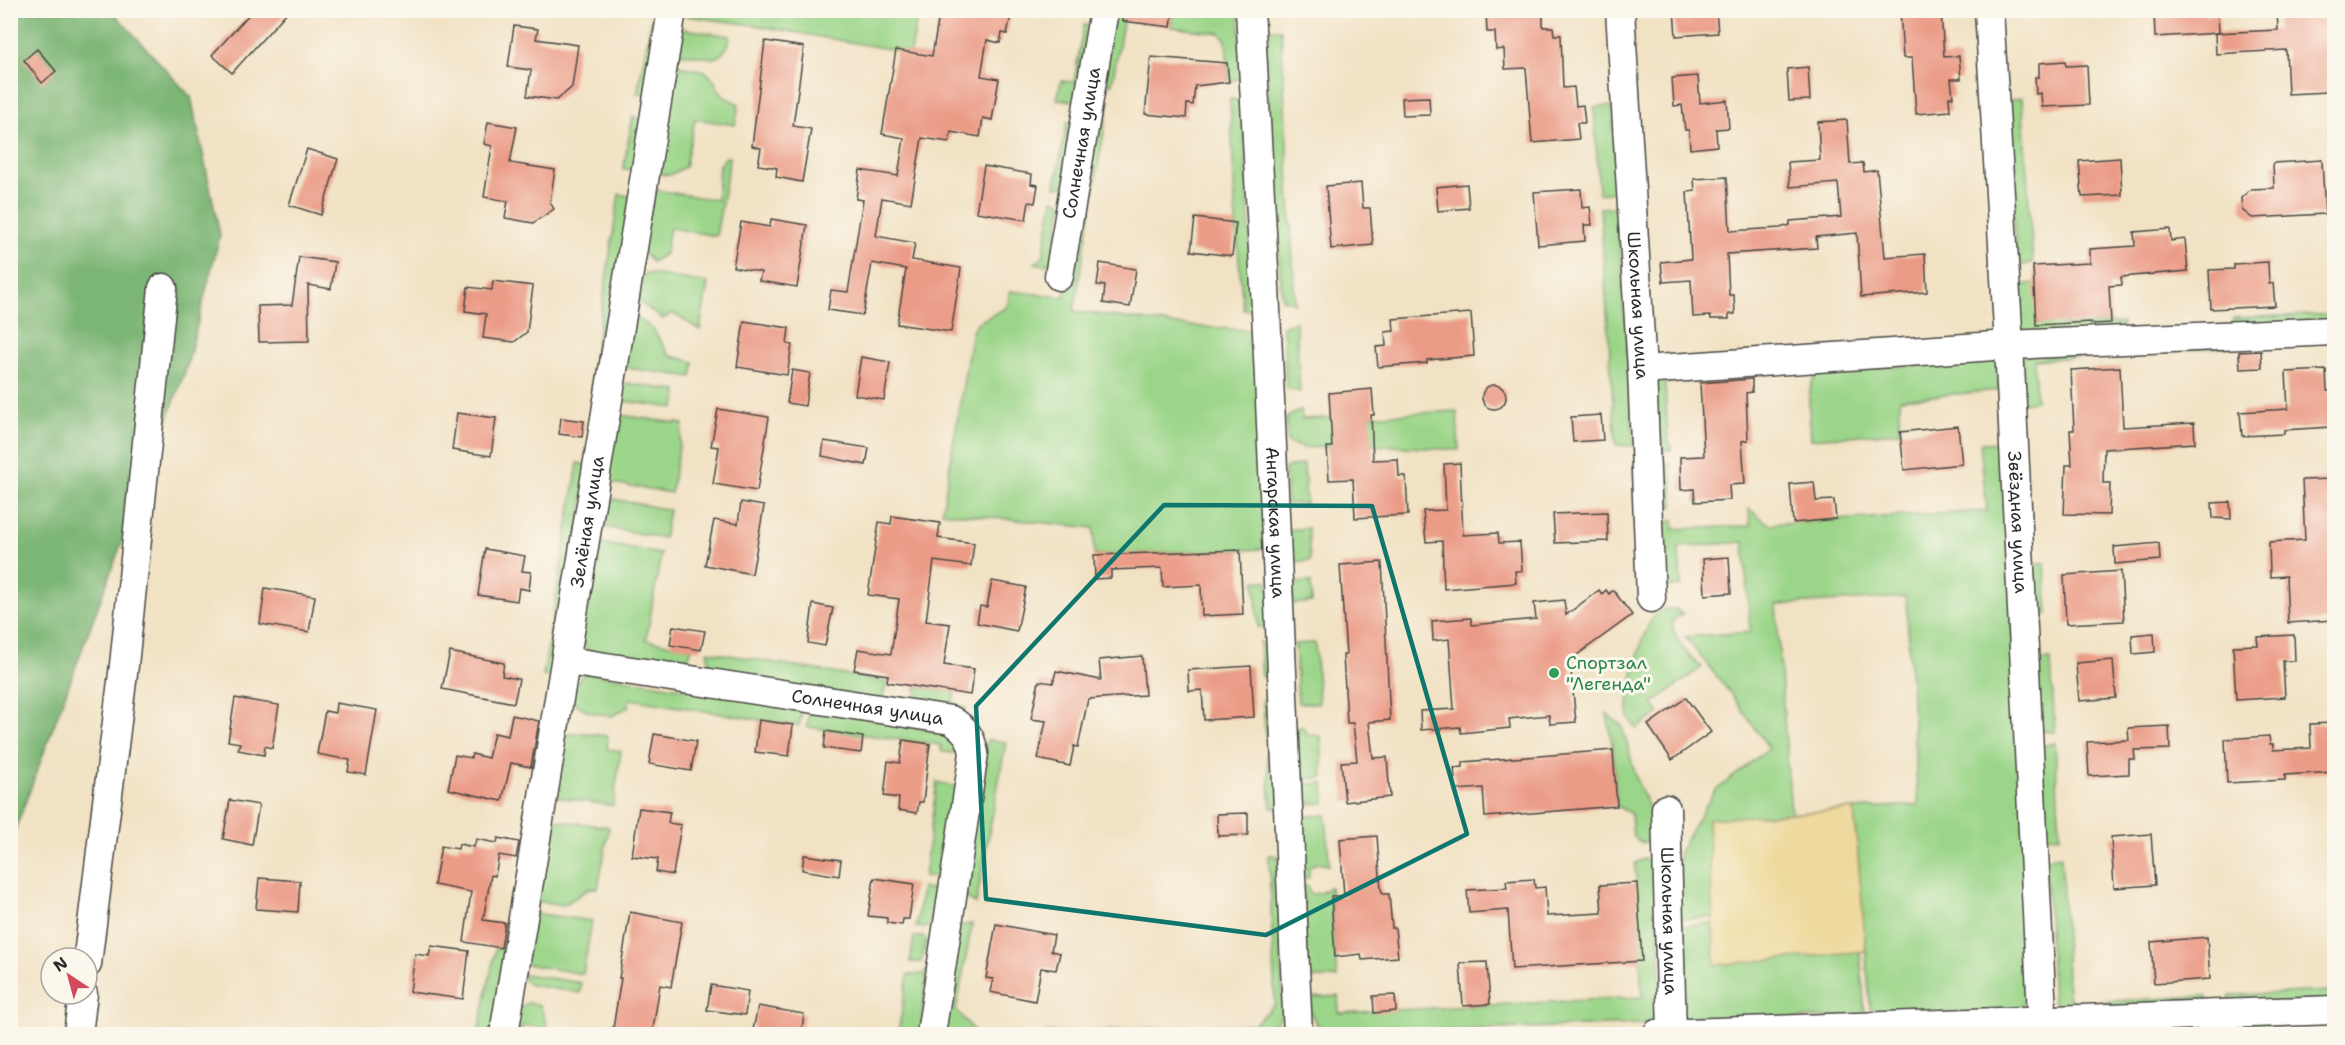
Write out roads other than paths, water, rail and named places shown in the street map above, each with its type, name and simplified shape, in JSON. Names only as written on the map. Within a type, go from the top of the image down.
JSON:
[{"type":"street","name":"Зелёная улица","points":[[504,1035],[567,661],[628,267],[672,10]]},
{"type":"street","name":"Солнечная улица","points":[[1059,276],[1104,10]]},
{"type":"street","name":"Ангарская улица","points":[[1250,10],[1265,288],[1298,1035]]},
{"type":"street","name":"Школьная улица","points":[[1620,10],[1642,370],[1651,598]]},
{"type":"street","name":"Звёздная улица","points":[[1989,10],[2009,345],[2043,1028]]},
{"type":"street","points":[[89,946],[124,665],[163,288]]},
{"type":"street","points":[[1642,370],[2009,345],[2334,331]]},
{"type":"street","name":"Солнечная улица","points":[[567,661],[951,720],[963,728],[971,738],[974,753],[932,1035]]},
{"type":"street","name":"Школьная улица","points":[[1666,808],[1672,1034]]},
{"type":"street","points":[[78,1035],[82,1006]]},
{"type":"street","points":[[1657,1035],[2043,1028],[2334,1010]]},
{"type":"place","name":"Спортзал \"Легенда\"","points":[[1554,673]]}]
